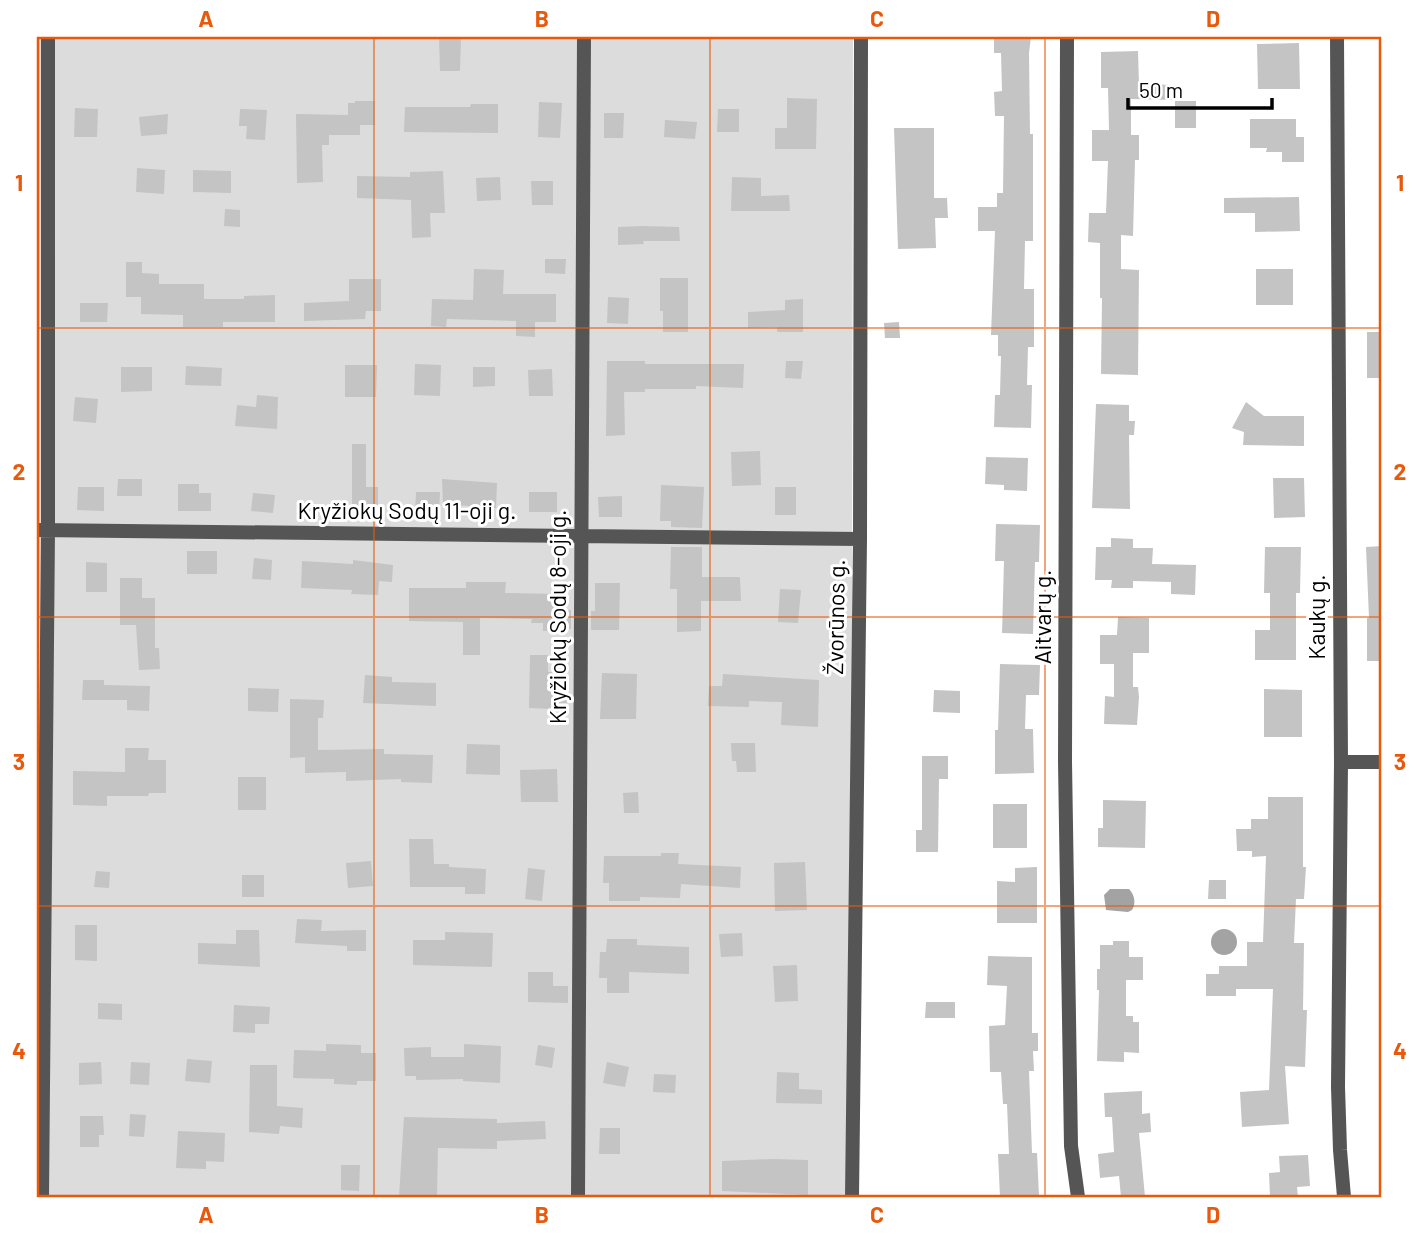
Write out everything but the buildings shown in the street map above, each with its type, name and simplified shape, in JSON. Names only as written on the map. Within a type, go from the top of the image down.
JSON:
[{"type":"street","points":[[42,1197],[42,531],[48,37]]},
{"type":"street","name":"Kryžiokų Sodų 8-oji g.","points":[[578,1197],[584,37]]},
{"type":"street","name":"Žvorūnos g.","points":[[852,1197],[860,539],[861,37]]},
{"type":"street","name":"Aitvarų g.","points":[[1067,37],[1065,762],[1071,1146],[1078,1197]]},
{"type":"street","name":"Kaukų g.","points":[[1337,37],[1341,762],[1338,1087],[1344,1197]]},
{"type":"street","name":"Kryžiokų Sodų 11-oji g.","points":[[42,531],[860,539]]},
{"type":"street","points":[[1341,762],[1382,762]]},
{"type":"shaded area","points":[[37,37],[853,37],[851,1197],[37,1197]]},
{"type":"shaded area","points":[[1110,889],[1129,889],[1134,900],[1132,910],[1106,910],[1104,895]]},
{"type":"shaded area","points":[[1224,929],[1233,933],[1237,942],[1233,951],[1224,955],[1215,951],[1211,942],[1215,933]]}]
